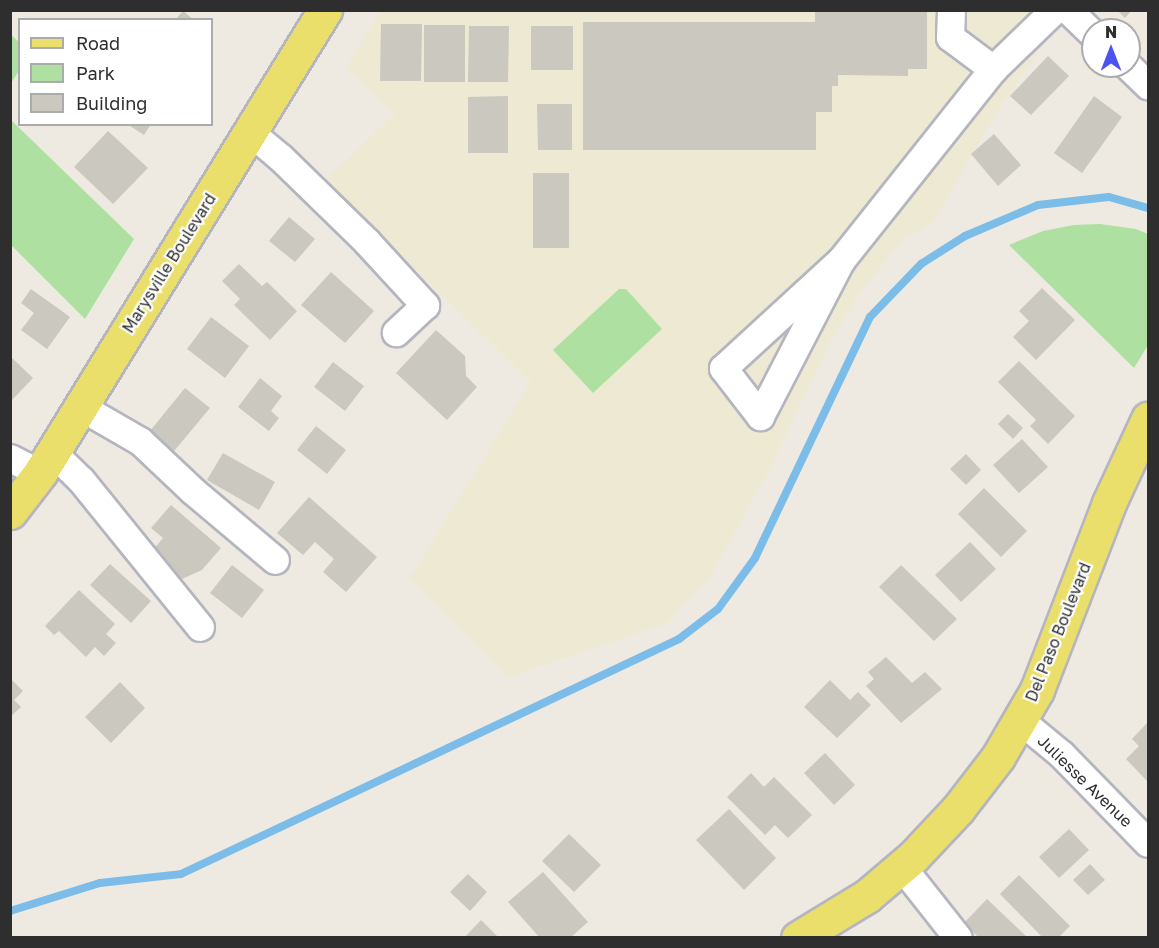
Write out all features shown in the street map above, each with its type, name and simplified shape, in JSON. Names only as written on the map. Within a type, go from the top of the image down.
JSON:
[{"type":"main road","name":"Marysville Boulevard","points":[[10,512],[47,463],[325,10]]},
{"type":"main road","name":"Del Paso Boulevard","points":[[798,938],[867,896],[902,867],[958,809],[998,757],[1021,721],[1053,654],[1109,503],[1149,419]]},
{"type":"street","points":[[951,10],[950,37],[993,69]]},
{"type":"street","points":[[841,260],[760,416],[723,368],[841,260],[993,69],[1054,10]]},
{"type":"street","points":[[1068,10],[1081,22]]},
{"type":"street","points":[[250,132],[280,157],[367,242],[425,305],[396,333]]},
{"type":"street","points":[[81,407],[140,441],[193,491],[275,561]]},
{"type":"street","points":[[10,458],[47,463],[81,480],[200,627]]},
{"type":"street","name":"Juliesse Avenue","points":[[1021,721],[1061,754],[1149,843]]},
{"type":"street","points":[[902,867],[958,938]]},
{"type":"shaded area","points":[[1030,10],[1052,32],[997,112],[934,221],[903,239],[857,297],[832,338],[770,468],[712,574],[667,623],[508,677],[410,578],[531,382],[325,180],[395,114],[346,67],[381,11]]},
{"type":"green space","points":[[10,34],[18,41],[18,72],[11,83]]},
{"type":"green space","points":[[10,119],[134,239],[85,319],[11,245]]},
{"type":"green space","points":[[1100,224],[1136,229],[1148,234],[1148,345],[1134,368],[1009,245],[1043,231],[1074,225]]},
{"type":"green space","points":[[619,289],[626,289],[662,329],[593,393],[553,350]]},
{"type":"building","points":[[815,10],[927,10],[927,69],[908,69],[908,76],[838,75],[838,86],[832,86],[832,112],[816,112],[816,150],[583,150],[583,22],[815,22]]},
{"type":"building","points":[[1117,10],[1132,10],[1125,18]]},
{"type":"building","points":[[183,11],[192,18],[177,18]]},
{"type":"building","points":[[381,24],[422,24],[421,81],[380,81]]},
{"type":"building","points":[[424,25],[465,25],[465,82],[424,82]]},
{"type":"building","points":[[469,26],[509,26],[508,82],[468,82]]},
{"type":"building","points":[[531,26],[573,26],[573,70],[531,70]]},
{"type":"building","points":[[1048,56],[1069,76],[1031,115],[1010,96]]},
{"type":"building","points":[[508,96],[508,153],[468,153],[468,97]]},
{"type":"building","points":[[1094,96],[1122,117],[1082,173],[1054,153]]},
{"type":"building","points":[[537,104],[572,104],[572,150],[538,150]]},
{"type":"building","points":[[130,126],[150,126],[144,135]]},
{"type":"building","points":[[108,131],[148,168],[113,204],[74,167]]},
{"type":"building","points":[[994,134],[1021,165],[998,186],[971,154]]},
{"type":"building","points":[[533,173],[569,173],[569,248],[533,248]]},
{"type":"building","points":[[289,217],[315,239],[295,262],[269,241]]},
{"type":"building","points":[[239,264],[262,286],[267,282],[297,311],[270,340],[234,305],[240,299],[222,281]]},
{"type":"building","points":[[331,272],[374,311],[345,343],[301,305]]},
{"type":"building","points":[[1042,288],[1075,320],[1036,360],[1013,337],[1029,321],[1019,311]]},
{"type":"building","points":[[31,289],[70,317],[47,349],[21,330],[34,313],[21,303]]},
{"type":"building","points":[[211,317],[249,346],[225,378],[187,349]]},
{"type":"building","points":[[436,330],[465,356],[466,376],[477,387],[447,420],[396,373]]},
{"type":"building","points":[[10,356],[33,378],[10,402]]},
{"type":"building","points":[[1019,361],[1075,416],[1048,444],[1030,426],[1036,420],[998,382]]},
{"type":"building","points":[[333,362],[364,386],[345,411],[314,387]]},
{"type":"building","points":[[260,378],[282,396],[271,411],[279,418],[269,431],[238,407]]},
{"type":"building","points":[[185,388],[210,408],[169,457],[145,437]]},
{"type":"building","points":[[1008,414],[1023,428],[1013,439],[998,424]]},
{"type":"building","points":[[316,426],[346,450],[327,474],[297,450]]},
{"type":"building","points":[[1022,439],[1048,467],[1019,493],[993,465]]},
{"type":"building","points":[[223,453],[275,482],[259,510],[207,480]]},
{"type":"building","points":[[966,454],[981,470],[966,485],[950,469]]},
{"type":"building","points":[[984,488],[1027,531],[1001,557],[958,514]]},
{"type":"building","points":[[309,497],[377,557],[346,592],[323,572],[334,559],[315,542],[303,555],[277,533]]},
{"type":"building","points":[[171,505],[221,548],[202,570],[182,579],[166,572],[153,550],[163,538],[151,528]]},
{"type":"building","points":[[970,542],[996,569],[961,602],[935,575]]},
{"type":"building","points":[[110,564],[151,601],[131,623],[90,585]]},
{"type":"building","points":[[232,565],[264,590],[242,618],[210,593]]},
{"type":"building","points":[[901,565],[957,619],[934,641],[879,587]]},
{"type":"building","points":[[79,590],[115,624],[106,634],[116,643],[104,656],[95,647],[86,657],[59,631],[54,635],[45,626]]},
{"type":"building","points":[[886,657],[912,683],[925,672],[942,689],[901,723],[866,686],[874,679],[868,672]]},
{"type":"building","points":[[10,678],[23,691],[14,700],[21,707],[10,717]]},
{"type":"building","points":[[830,680],[850,700],[858,692],[871,705],[837,738],[804,707]]},
{"type":"building","points":[[120,682],[145,708],[111,743],[85,717]]},
{"type":"building","points":[[1148,722],[1148,782],[1126,759],[1139,746],[1132,739]]},
{"type":"building","points":[[825,753],[855,785],[834,805],[804,773]]},
{"type":"building","points":[[751,773],[764,787],[774,777],[812,815],[788,838],[775,825],[765,835],[727,797]]},
{"type":"building","points":[[729,809],[776,858],[744,890],[696,840]]},
{"type":"building","points":[[1069,829],[1089,850],[1059,878],[1039,857]]},
{"type":"building","points":[[569,834],[601,865],[574,892],[542,861]]},
{"type":"building","points":[[1090,864],[1105,880],[1088,895],[1073,880]]},
{"type":"building","points":[[543,872],[588,922],[570,938],[540,938],[508,902]]},
{"type":"building","points":[[468,874],[487,892],[470,911],[450,892]]},
{"type":"building","points":[[1019,875],[1070,926],[1058,938],[1043,938],[1000,894]]},
{"type":"building","points":[[987,899],[1028,938],[979,938],[964,923]]},
{"type":"building","points":[[481,920],[499,938],[464,938]]},
{"type":"waterway","points":[[10,911],[100,883],[181,874],[679,639],[718,609],[755,558],[870,317],[921,264],[965,236],[1038,205],[1109,197],[1148,208]]}]
